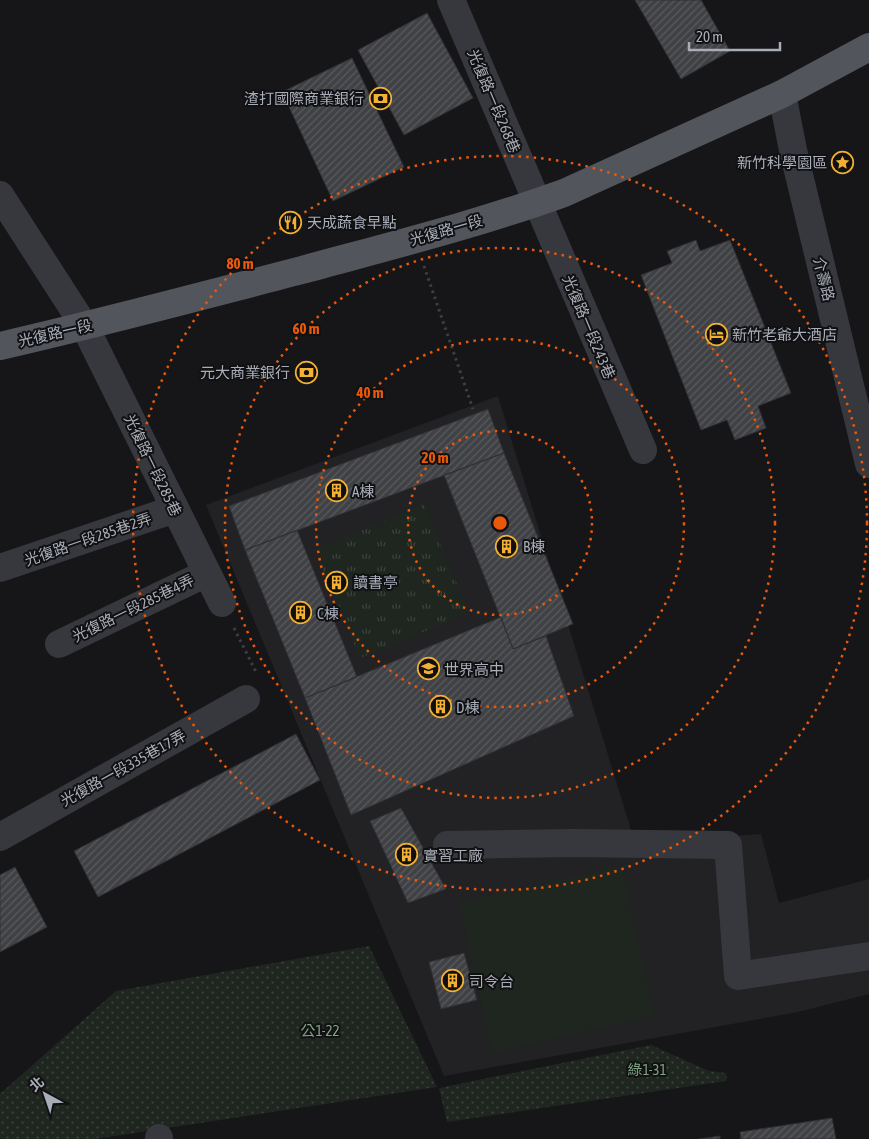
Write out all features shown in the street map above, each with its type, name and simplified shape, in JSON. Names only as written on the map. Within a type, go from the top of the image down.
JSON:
[{"type":"main road","name":"光復路一段","points":[[0,346],[85,327],[414,240],[536,203],[564,193],[782,94],[869,47]]},
{"type":"street","name":"光復路一段268巷","points":[[450,0],[524,170],[536,203]]},
{"type":"street","name":"介壽路","points":[[782,94],[793,150],[869,464]]},
{"type":"street","name":"光復路一段285巷","points":[[0,195],[85,327],[222,603]]},
{"type":"street","name":"光復路一段243巷","points":[[536,203],[643,450]]},
{"type":"street","name":"光復路一段285巷2弄","points":[[0,568],[175,509]]},
{"type":"street","name":"光復路一段285巷4弄","points":[[58,644],[207,573]]},
{"type":"street","name":"光復路一段335巷17弄","points":[[0,837],[253,689]]},
{"type":"street","points":[[447,845],[573,843],[728,845],[738,976],[869,956]]},
{"type":"path","points":[[414,240],[473,409]]},
{"type":"path","points":[[222,603],[253,689]]},
{"type":"shaded area","name":"世界高中","points":[[498,396],[635,843],[761,834],[779,903],[869,879],[869,994],[798,1012],[444,1076],[206,505]]},
{"type":"green space","points":[[424,504],[469,613],[360,658],[315,550]]},
{"type":"green space","points":[[622,866],[655,1016],[492,1053],[459,902]]},
{"type":"green space","name":"公1-22","points":[[369,946],[437,1087],[95,1139],[0,1139],[0,1094],[116,991]]},
{"type":"green space","name":"綠1-31","points":[[651,1045],[709,1071],[726,1073],[726,1081],[447,1122],[439,1088]]},
{"type":"building","points":[[635,0],[701,0],[730,51],[681,79]]},
{"type":"building","points":[[427,13],[473,98],[404,135],[358,50]]},
{"type":"building","points":[[352,58],[404,167],[333,201],[282,92]]},
{"type":"building","name":"新竹老爺大酒店","points":[[696,240],[700,251],[730,240],[791,393],[758,406],[766,428],[735,440],[727,420],[701,430],[641,275],[672,263],[667,251]]},
{"type":"building","name":"A棟","points":[[488,409],[504,453],[245,550],[229,506]]},
{"type":"building","name":"B棟","points":[[504,453],[573,624],[513,649],[444,475]]},
{"type":"building","name":"C棟","points":[[297,530],[357,677],[305,698],[245,550]]},
{"type":"building","name":"讀書亭","points":[[339,570],[346,589],[334,593],[327,575]]},
{"type":"building","name":"D棟","points":[[501,617],[513,649],[546,636],[574,716],[351,815],[305,698]]},
{"type":"building","points":[[296,734],[320,780],[98,897],[74,851]]},
{"type":"building","name":"實習工廠","points":[[401,808],[446,889],[408,903],[370,821]]},
{"type":"building","points":[[15,867],[47,927],[0,952],[0,875]]},
{"type":"building","name":"司令台","points":[[464,953],[477,1000],[441,1009],[429,962]]},
{"type":"building","points":[[832,1118],[836,1139],[741,1139],[740,1132]]},
{"type":"building","points":[[720,1136],[720,1139],[699,1139]]},
{"type":"place","name":"渣打國際商業銀行","points":[[380,98]]},
{"type":"place","name":"新竹科學園區","points":[[843,162]]},
{"type":"place","name":"天成蔬食早點","points":[[291,222]]},
{"type":"place","name":"新竹老爺大酒店","points":[[716,334]]},
{"type":"place","name":"元大商業銀行","points":[[306,372]]},
{"type":"place","name":"A棟","points":[[336,491]]},
{"type":"place","name":"B棟","points":[[507,546]]},
{"type":"place","name":"讀書亭","points":[[337,582]]},
{"type":"place","name":"C棟","points":[[301,613]]},
{"type":"place","name":"世界高中","points":[[428,669]]},
{"type":"place","name":"D棟","points":[[440,707]]},
{"type":"place","name":"實習工廠","points":[[407,855]]},
{"type":"place","name":"司令台","points":[[453,981]]}]
